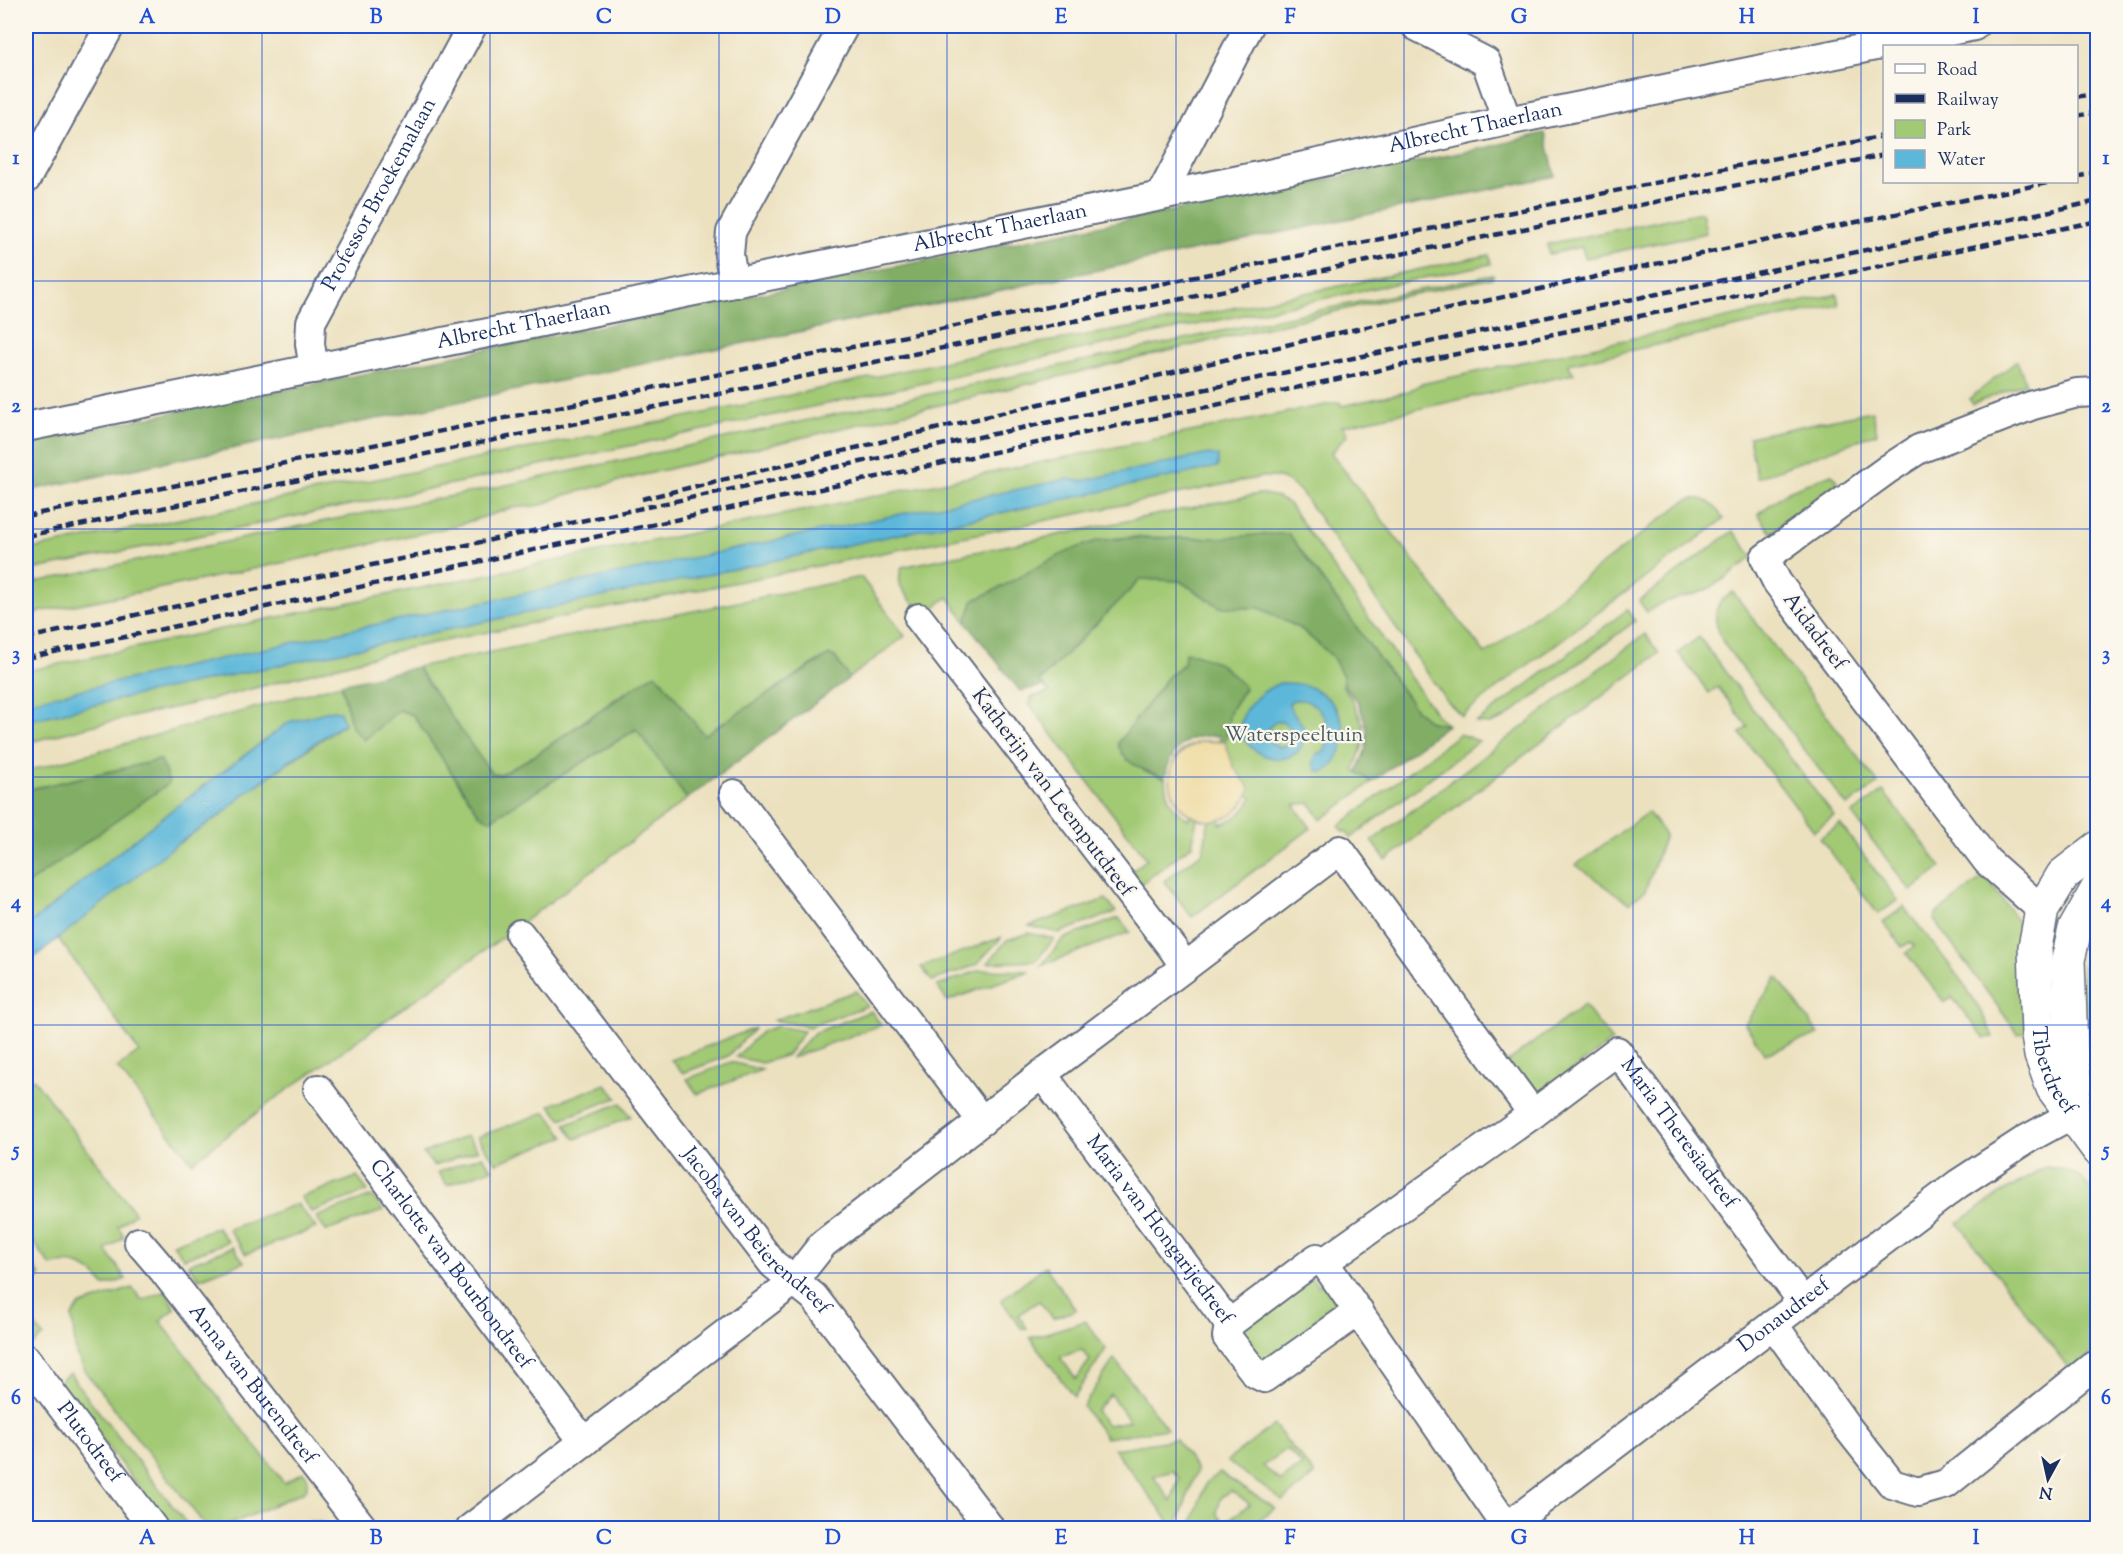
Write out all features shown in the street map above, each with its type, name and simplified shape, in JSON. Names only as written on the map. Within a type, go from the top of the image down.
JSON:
[{"type":"street","points":[[26,179],[110,26]]},
{"type":"street","name":"Professor Broekemalaan","points":[[314,369],[309,344],[311,322],[472,26]]},
{"type":"street","points":[[734,283],[729,255],[731,232],[844,26]]},
{"type":"street","points":[[1161,195],[1249,26]]},
{"type":"street","name":"Albrecht Thaerlaan","points":[[26,427],[1269,174],[1507,121],[1974,26]]},
{"type":"street","points":[[1434,30],[1486,62],[1507,121]]},
{"type":"street","name":"Aidadreef","points":[[2075,929],[2042,910],[1988,861],[1777,582],[1766,558],[1887,469],[1919,449],[2033,405],[2077,393],[2097,392]]},
{"type":"street","name":"Katherijn van Leemputdreef","points":[[920,618],[1185,967]]},
{"type":"street","points":[[734,794],[982,1121]]},
{"type":"street","name":"Tiberdreef","points":[[2071,1115],[2053,1088],[2041,1055],[2035,947],[2042,910],[2063,875],[2097,848]]},
{"type":"street","points":[[471,1528],[793,1282],[823,1244],[1042,1074],[1340,850],[1533,1114]]},
{"type":"street","name":"Tiberdreef","points":[[2071,1115],[2075,1082],[2071,1048],[2068,960],[2075,929],[2097,888]]},
{"type":"street","name":"Jacoba van Beierendreef","points":[[520,934],[773,1264],[814,1298],[990,1528]]},
{"type":"street","name":"Maria Theresiadreef","points":[[1230,1324],[1317,1258],[1324,1262],[1533,1114],[1617,1051],[1802,1301]]},
{"type":"street","name":"Maria van Hongarijedreef","points":[[1042,1074],[1230,1324],[1227,1337],[1256,1374],[1264,1378],[1359,1311]]},
{"type":"street","name":"Charlotte van Bourbondreef","points":[[318,1089],[584,1442]]},
{"type":"street","points":[[2071,1115],[2097,1149]]},
{"type":"street","name":"Donaudreef","points":[[1506,1528],[1958,1184],[2027,1139],[2071,1115]]},
{"type":"street","name":"Anna van Burendreef","points":[[139,1242],[185,1297],[363,1528]]},
{"type":"street","points":[[1324,1262],[1506,1528]]},
{"type":"street","points":[[1773,1324],[1847,1427],[1892,1484],[1918,1492],[1946,1484],[2097,1365]]},
{"type":"street","name":"Plutodreef","points":[[26,1359],[153,1528]]},
{"type":"green space","points":[[1545,133],[1555,176],[26,491],[26,442],[1489,147]]},
{"type":"green space","points":[[1702,212],[1706,233],[1585,258],[1582,247],[1549,254],[1547,244]]},
{"type":"green space","points":[[1489,255],[1491,264],[405,494],[26,571],[26,550],[739,406],[1003,349],[1160,323]]},
{"type":"green space","points":[[1493,275],[1493,278],[1371,303],[643,475],[561,496],[542,505],[512,508],[455,526],[26,616],[26,584],[488,489],[1310,312]]},
{"type":"green space","points":[[1837,294],[1839,305],[1568,364],[1574,374],[1342,426],[1348,434],[1331,453],[1485,654],[1685,501],[1703,499],[1708,501],[1724,519],[1462,716],[1446,700],[1301,492],[1283,480],[1262,477],[403,649],[209,700],[26,743],[26,671],[273,618],[1294,411],[1340,402],[1341,406],[1407,392],[1421,384]]},
{"type":"green space","points":[[2017,361],[2026,383],[1973,404],[1969,399]]},
{"type":"green space","points":[[1872,411],[1877,433],[1757,478],[1749,437]]},
{"type":"green space","points":[[1832,474],[1838,482],[1771,533],[1758,514],[1788,491]]},
{"type":"green space","points":[[1258,494],[1274,496],[1289,504],[1436,714],[1447,725],[1431,722],[1417,711],[1289,534],[1214,539],[1129,537],[1098,541],[1067,552],[974,600],[966,622],[948,597],[933,608],[926,609],[924,605],[918,609],[900,585],[902,567]]},
{"type":"green space","points":[[1733,531],[1753,557],[1711,587],[1669,601],[1647,612],[1639,601]]},
{"type":"green space","points":[[1289,534],[1417,711],[1431,722],[1447,725],[1372,782],[1357,772],[1366,749],[1365,721],[1358,702],[1344,686],[1343,676],[1332,656],[1301,629],[1260,608],[1220,607],[1180,581],[1141,579],[1039,681],[1044,686],[1020,691],[966,622],[974,600],[1083,545],[1130,538],[1225,537]]},
{"type":"green space","points":[[861,577],[905,636],[849,678],[835,657],[819,660],[704,736],[657,675],[621,695],[534,756],[500,775],[491,774],[417,667]]},
{"type":"green space","name":"Waterspeeltuin","points":[[1141,579],[1180,581],[1220,607],[1260,608],[1301,629],[1332,656],[1343,676],[1343,687],[1351,698],[1363,724],[1362,747],[1354,770],[1372,782],[1321,820],[1310,803],[1294,805],[1311,828],[1192,917],[1164,881],[1203,852],[1209,819],[1197,818],[1192,845],[1138,886],[1131,872],[1147,859],[1029,704],[1032,697],[1050,692],[1039,682]],"holes":[[[1184,663],[1245,688],[1230,711],[1225,742],[1196,743],[1182,751],[1171,768],[1172,789],[1182,808],[1190,815],[1188,819],[1170,802],[1165,778],[1144,771],[1118,743],[1168,677]],[[1247,795],[1252,797],[1243,811],[1220,824],[1220,819],[1237,810]]]},
{"type":"green space","points":[[1733,592],[1878,783],[1847,806],[1724,644],[1717,628],[1716,611],[1721,601]]},
{"type":"green space","points":[[1627,610],[1635,621],[1505,718],[1490,724],[1476,723]]},
{"type":"green space","points":[[1645,634],[1659,653],[1386,860],[1372,841]]},
{"type":"green space","points":[[1699,637],[1834,816],[1814,831],[1740,733],[1748,727],[1718,687],[1709,693],[1678,653]]},
{"type":"green space","points":[[1185,652],[1219,664],[1245,688],[1230,711],[1225,742],[1219,742],[1220,736],[1209,736],[1199,737],[1183,744],[1171,758],[1165,778],[1130,762],[1118,743],[1168,677],[1184,664]]},
{"type":"green space","points":[[829,655],[835,657],[849,678],[687,799],[636,729],[490,820],[480,815],[413,715],[399,710],[364,740],[352,727],[341,684],[417,667],[491,773],[500,775],[534,756],[651,676],[657,674],[704,735]]},
{"type":"green space","points":[[341,684],[352,727],[364,739],[399,710],[413,715],[480,815],[490,820],[637,729],[687,799],[509,933],[279,1096],[192,1162],[117,1068],[139,1052],[58,938],[177,844],[221,815],[243,795],[344,724],[289,722],[164,816],[36,919],[26,924],[26,885],[169,783],[160,760],[26,790],[26,771]]},
{"type":"green space","points":[[1459,734],[1479,741],[1351,838],[1339,826]]},
{"type":"green space","points":[[161,760],[169,783],[26,885],[26,790]]},
{"type":"green space","points":[[1883,791],[1942,867],[1911,891],[1852,814]]},
{"type":"green space","points":[[1648,812],[1665,835],[1645,891],[1629,903],[1576,865]]},
{"type":"green space","points":[[1840,824],[1898,900],[1878,914],[1820,838]]},
{"type":"green space","points":[[1985,876],[2015,917],[2021,930],[2029,1032],[2018,1034],[1934,920],[1936,914]]},
{"type":"green space","points":[[1106,899],[1116,912],[1059,933],[1029,926]]},
{"type":"green space","points":[[1904,907],[1965,986],[1993,1037],[1984,1038],[1952,997],[1944,1002],[1906,953],[1914,946],[1910,942],[1902,947],[1883,922]]},
{"type":"green space","points":[[1119,918],[1130,932],[1041,966],[1063,939]]},
{"type":"green space","points":[[1029,933],[1054,939],[1036,961],[988,963],[1007,940]]},
{"type":"green space","points":[[1002,937],[976,965],[932,981],[921,967]]},
{"type":"green space","points":[[2086,944],[2097,948],[2097,1024],[2082,1026],[2078,1008]]},
{"type":"green space","points":[[980,970],[1030,971],[947,1001],[937,986]]},
{"type":"green space","points":[[1777,977],[1819,1034],[1765,1054],[1745,1024]]},
{"type":"green space","points":[[856,991],[867,1006],[809,1027],[774,1020]]},
{"type":"green space","points":[[1584,1005],[1612,1041],[1534,1099],[1506,1063]]},
{"type":"green space","points":[[871,1011],[881,1025],[791,1058],[814,1033]]},
{"type":"green space","points":[[777,1026],[804,1031],[787,1055],[762,1063],[736,1057],[761,1032]]},
{"type":"green space","points":[[755,1028],[728,1056],[683,1073],[671,1060]]},
{"type":"green space","points":[[731,1062],[762,1070],[697,1094],[687,1079]]},
{"type":"green space","points":[[33,1078],[135,1213],[118,1227],[123,1238],[106,1250],[126,1279],[104,1286],[94,1274],[81,1266],[67,1263],[51,1266],[26,1232],[26,1084]]},
{"type":"green space","points":[[606,1084],[617,1098],[561,1119],[550,1105]]},
{"type":"green space","points":[[621,1103],[631,1117],[575,1139],[565,1125]]},
{"type":"green space","points":[[546,1112],[565,1137],[496,1163],[477,1137]]},
{"type":"green space","points":[[467,1136],[478,1150],[434,1166],[423,1153]]},
{"type":"green space","points":[[482,1156],[492,1169],[447,1185],[438,1172]]},
{"type":"green space","points":[[2046,1167],[2065,1170],[2081,1178],[2097,1198],[2097,1349],[2070,1370],[1958,1223],[2000,1194]]},
{"type":"green space","points":[[357,1177],[368,1191],[311,1212],[301,1197]]},
{"type":"green space","points":[[372,1196],[383,1211],[326,1231],[316,1217]]},
{"type":"green space","points":[[297,1204],[316,1228],[246,1254],[228,1229]]},
{"type":"green space","points":[[217,1227],[228,1242],[184,1258],[173,1244]]},
{"type":"green space","points":[[233,1247],[244,1262],[199,1279],[188,1264]]},
{"type":"green space","points":[[26,1256],[40,1275],[26,1306]]},
{"type":"green space","points":[[1045,1266],[1076,1310],[1053,1318],[1039,1301],[1018,1315],[1027,1328],[1022,1329],[1001,1300]]},
{"type":"green space","points":[[1309,1274],[1318,1286],[1323,1283],[1341,1307],[1263,1366],[1236,1329]]},
{"type":"green space","points":[[132,1288],[142,1300],[166,1291],[175,1309],[160,1321],[284,1483],[303,1472],[307,1476],[307,1488],[304,1491],[223,1528],[207,1528],[87,1374],[76,1354],[72,1316],[79,1306]]},
{"type":"green space","points":[[26,1306],[31,1319],[43,1336],[32,1346],[26,1338]]},
{"type":"green space","points":[[1085,1321],[1106,1349],[1074,1397],[1030,1338]],"holes":[[[1082,1350],[1090,1360],[1076,1379],[1060,1357]]]},
{"type":"green space","points":[[1114,1359],[1167,1429],[1106,1438],[1083,1407]],"holes":[[[1110,1394],[1129,1420],[1107,1425],[1096,1411]]]},
{"type":"green space","points":[[70,1373],[190,1528],[170,1528],[58,1382]]},
{"type":"green space","points":[[1274,1425],[1315,1475],[1283,1501],[1227,1461]],"holes":[[[1287,1449],[1302,1465],[1281,1481],[1263,1466]]]},
{"type":"green space","points":[[1176,1439],[1197,1470],[1176,1528],[1174,1528],[1114,1449]],"holes":[[[1173,1471],[1179,1478],[1171,1501],[1153,1476]]]},
{"type":"green space","points":[[1220,1473],[1275,1508],[1248,1528],[1190,1528],[1206,1483]],"holes":[[[1231,1491],[1250,1504],[1224,1523],[1217,1513],[1221,1497]]]},
{"type":"green space","points":[[312,1521],[327,1524],[331,1528],[296,1528]]},
{"type":"sand","points":[[1203,741],[1225,742],[1234,768],[1251,789],[1238,810],[1217,820],[1199,819],[1185,811],[1175,798],[1170,782],[1173,766],[1183,752]]},
{"type":"water","points":[[1209,454],[1218,456],[1218,467],[138,695],[26,721],[26,702],[340,632],[1067,479],[1081,481]]},
{"type":"water","points":[[1280,683],[1292,683],[1312,688],[1328,698],[1339,713],[1344,741],[1336,760],[1324,772],[1317,771],[1313,761],[1317,754],[1324,752],[1327,743],[1327,724],[1323,715],[1310,702],[1301,700],[1291,701],[1289,704],[1303,726],[1304,736],[1299,750],[1289,757],[1275,758],[1262,754],[1250,746],[1242,735],[1242,721],[1250,705],[1260,695]],"holes":[[[1275,722],[1283,722],[1291,729],[1292,737],[1286,746],[1278,747],[1269,741],[1267,730]]]},
{"type":"water","points":[[333,710],[340,712],[344,723],[243,795],[221,815],[177,844],[26,964],[26,924],[36,919],[164,816],[289,722]]},
{"type":"railway","points":[[2078,97],[2098,93]]},
{"type":"railway","points":[[2078,116],[2098,112]]},
{"type":"railway","points":[[26,516],[1883,136]]},
{"type":"railway","points":[[26,536],[1883,155]]},
{"type":"railway","points":[[2078,177],[2098,172]]},
{"type":"railway","points":[[642,499],[1320,337],[1710,252],[2047,183]]},
{"type":"railway","points":[[26,638],[2098,201]]},
{"type":"railway","points":[[26,658],[1394,367],[2098,221]]}]
